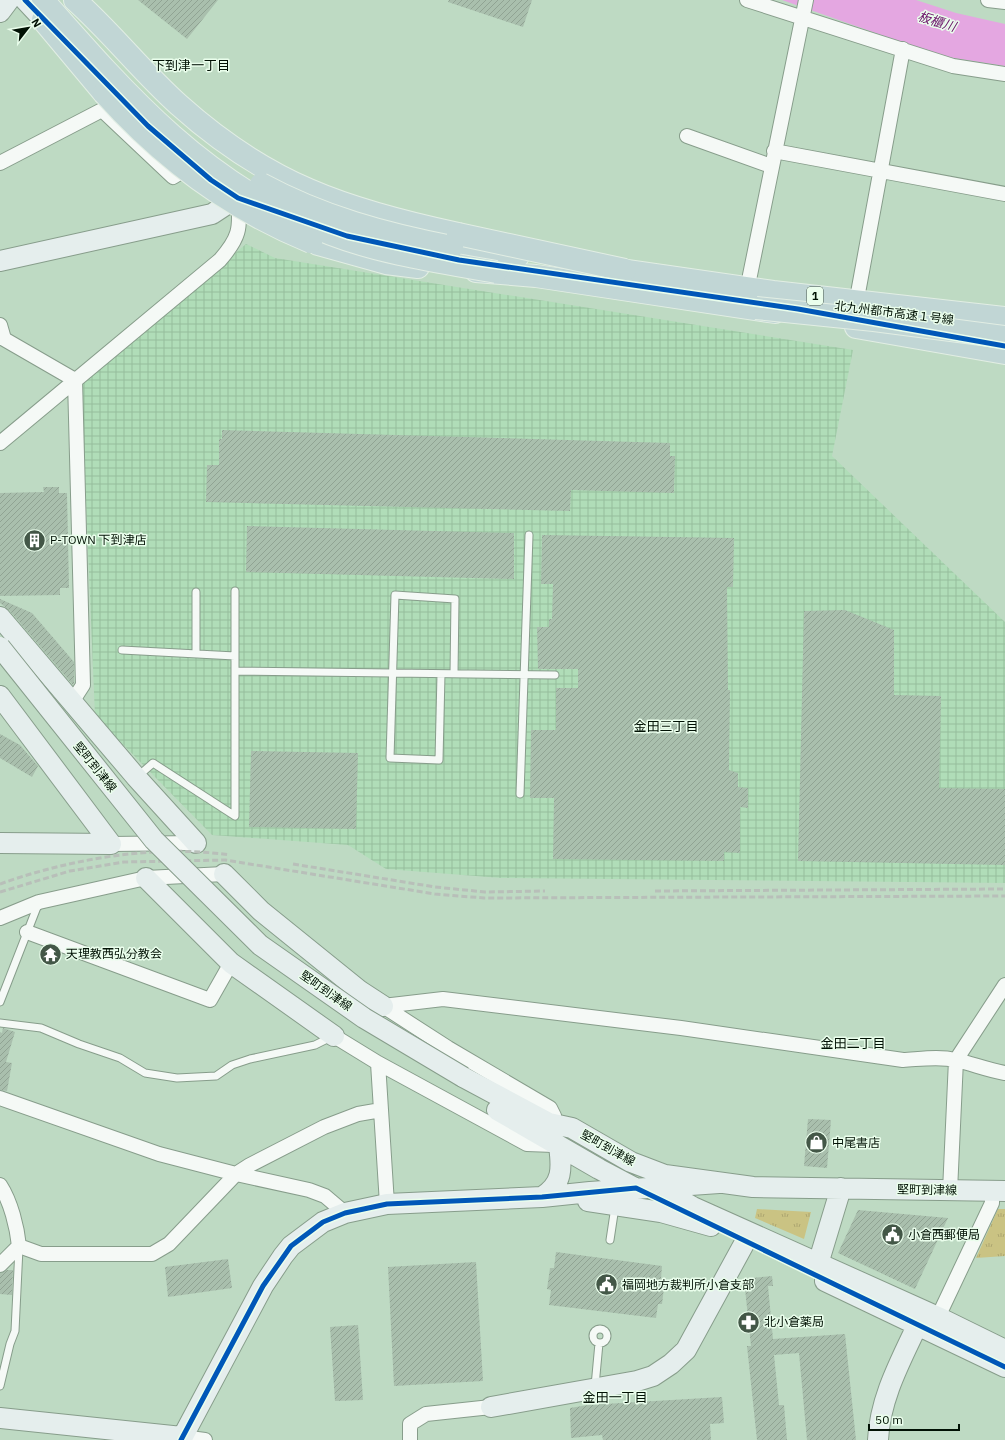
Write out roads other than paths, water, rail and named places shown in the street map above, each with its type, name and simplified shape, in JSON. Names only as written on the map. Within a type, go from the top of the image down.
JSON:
[{"type":"highway","name":"1","points":[[59,0],[134,84],[164,113],[194,139],[253,180],[284,197],[346,222],[379,232],[452,247],[625,270]]},
{"type":"highway","points":[[74,0],[100,22],[140,66],[178,104],[232,148],[265,170],[299,187],[336,202],[412,224],[625,270]]},
{"type":"highway","points":[[43,10],[104,93],[141,133],[193,177],[251,214],[281,230],[318,244],[386,262],[440,269],[496,272]]},
{"type":"highway","name":"1","points":[[43,10],[155,121],[216,172],[247,193],[301,222],[332,235],[398,254],[496,272]]},
{"type":"highway","name":"北九州都市高速１号線","points":[[625,270],[773,292],[1005,332]]},
{"type":"highway","name":"北九州都市高速１号線","points":[[496,272],[756,308],[874,320],[1005,337]]},
{"type":"highway","name":"北九州都市高速１号線","points":[[773,292],[1005,318]]},
{"type":"highway","name":"北九州都市高速１号線","points":[[756,308],[1005,353]]},
{"type":"street","points":[[0,12],[10,0]]},
{"type":"street","points":[[25,0],[43,10],[148,126],[211,180],[238,198],[347,236],[459,260],[798,309],[1005,346]]},
{"type":"street","points":[[74,0],[166,104],[229,157],[261,178],[296,195],[349,216],[438,237],[749,280],[1005,309]]},
{"type":"street","points":[[747,0],[804,9],[903,49],[953,66],[1005,74]]},
{"type":"street","points":[[988,0],[1005,2]]},
{"type":"street","points":[[749,280],[804,9]]},
{"type":"street","points":[[858,293],[882,171],[903,49]]},
{"type":"street","points":[[0,163],[102,110],[173,177],[193,165]]},
{"type":"street","points":[[687,136],[771,166]]},
{"type":"street","points":[[774,151],[1005,194]]},
{"type":"street","points":[[0,261],[212,214],[238,198],[261,178]]},
{"type":"street","points":[[0,443],[220,260],[232,247],[240,225],[238,198]]},
{"type":"street","points":[[0,325],[2,340],[75,380]]},
{"type":"street","points":[[72,702],[83,685],[75,380]]},
{"type":"street","points":[[0,617],[136,777],[196,843]]},
{"type":"street","name":"堅町到津線","points":[[0,648],[154,840],[260,945],[364,1018],[559,1146],[641,1192],[695,1201],[753,1187]]},
{"type":"street","name":"堅町到津線","points":[[0,668],[142,846],[253,954],[358,1027],[461,1082],[549,1123],[572,1128],[619,1156],[649,1170],[665,1175],[717,1184],[753,1187],[998,1191]]},
{"type":"street","points":[[0,696],[111,844]]},
{"type":"street","points":[[0,843],[196,843]]},
{"type":"street","points":[[0,918],[39,902],[146,878],[224,874],[261,911],[360,991],[448,1048],[550,1108],[554,1116],[549,1123],[641,1192],[661,1212],[711,1226]]},
{"type":"street","points":[[146,878],[231,963],[334,1036],[378,1063],[527,1144],[559,1146],[562,1169],[560,1176],[553,1189],[542,1197]]},
{"type":"street","points":[[27,932],[210,1000],[231,963]]},
{"type":"street","points":[[950,1191],[956,1060],[1005,985]]},
{"type":"street","points":[[383,1006],[443,998],[681,1028],[903,1060],[937,1057],[956,1060],[987,1070],[1005,1073]]},
{"type":"street","points":[[378,1063],[387,1204]]},
{"type":"street","points":[[0,1098],[159,1154],[236,1174],[309,1190],[325,1196],[345,1213]]},
{"type":"street","points":[[19,1246],[41,1254],[152,1254],[169,1244],[236,1174],[250,1164],[324,1127],[358,1114],[381,1110]]},
{"type":"street","points":[[182,1438],[263,1286],[282,1256],[306,1233],[323,1222],[345,1213],[387,1204],[641,1192],[717,1184]]},
{"type":"street","points":[[695,1201],[706,1186],[717,1184]]},
{"type":"street","points":[[0,1185],[4,1192],[15,1225],[19,1246]]},
{"type":"street","points":[[818,1264],[841,1188]]},
{"type":"street","points":[[878,1440],[878,1429],[887,1391],[926,1318],[998,1191]]},
{"type":"street","points":[[542,1197],[588,1201],[641,1192],[745,1242],[1005,1350]]},
{"type":"street","points":[[695,1201],[703,1220],[711,1226]]},
{"type":"street","points":[[695,1201],[926,1318],[1005,1368]]},
{"type":"street","points":[[410,1440],[410,1424],[426,1414],[491,1407],[637,1381],[653,1376],[671,1364],[686,1350],[745,1242]]},
{"type":"street","points":[[0,1265],[19,1246]]},
{"type":"street","points":[[0,1418],[205,1440]]},
{"type":"lane","points":[[520,794],[529,535]]},
{"type":"lane","points":[[136,777],[153,764],[234,816],[235,591]]},
{"type":"lane","points":[[196,592],[196,654]]},
{"type":"lane","points":[[441,674],[439,760],[390,758],[395,595],[455,599],[454,674]]},
{"type":"lane","points":[[122,650],[235,656]]},
{"type":"lane","points":[[235,671],[555,675]]},
{"type":"lane","points":[[0,1002],[39,902]]},
{"type":"lane","points":[[0,1023],[41,1028],[79,1044],[120,1058],[144,1073],[177,1078],[216,1076],[232,1065],[250,1059],[315,1045],[334,1036]]},
{"type":"lane","points":[[610,1240],[641,1192]]},
{"type":"lane","points":[[0,1386],[10,1344],[15,1331],[17,1318],[19,1246]]},
{"type":"lane","points":[[595,1388],[599,1342]]},
{"type":"water","name":"板櫃川","points":[[782,0],[916,0],[956,13],[1005,24],[1005,66],[941,56]]},
{"type":"railway","points":[[0,884],[55,867],[113,856],[172,851],[230,855]]},
{"type":"railway","points":[[0,892],[70,871],[124,862],[225,860],[435,894],[484,898],[1005,896]]},
{"type":"railway","points":[[293,864],[435,887],[485,892],[545,891]]},
{"type":"railway","points":[[655,891],[1005,889]]},
{"type":"place","name":"P-TOWN 下到津店","points":[[34,540]]},
{"type":"place","name":"天理教西弘分教会","points":[[50,954]]},
{"type":"place","name":"中尾書店","points":[[817,1143]]},
{"type":"place","name":"小倉西郵便局","points":[[893,1235]]},
{"type":"place","name":"福岡地方裁判所小倉支部","points":[[606,1285]]},
{"type":"place","name":"北小倉薬局","points":[[749,1322]]},
{"type":"district","name":"下到津一丁目","points":[[191,65]]},
{"type":"district","name":"金田三丁目","points":[[666,726]]},
{"type":"district","name":"金田二丁目","points":[[853,1043]]},
{"type":"district","name":"金田一丁目","points":[[615,1397]]}]
